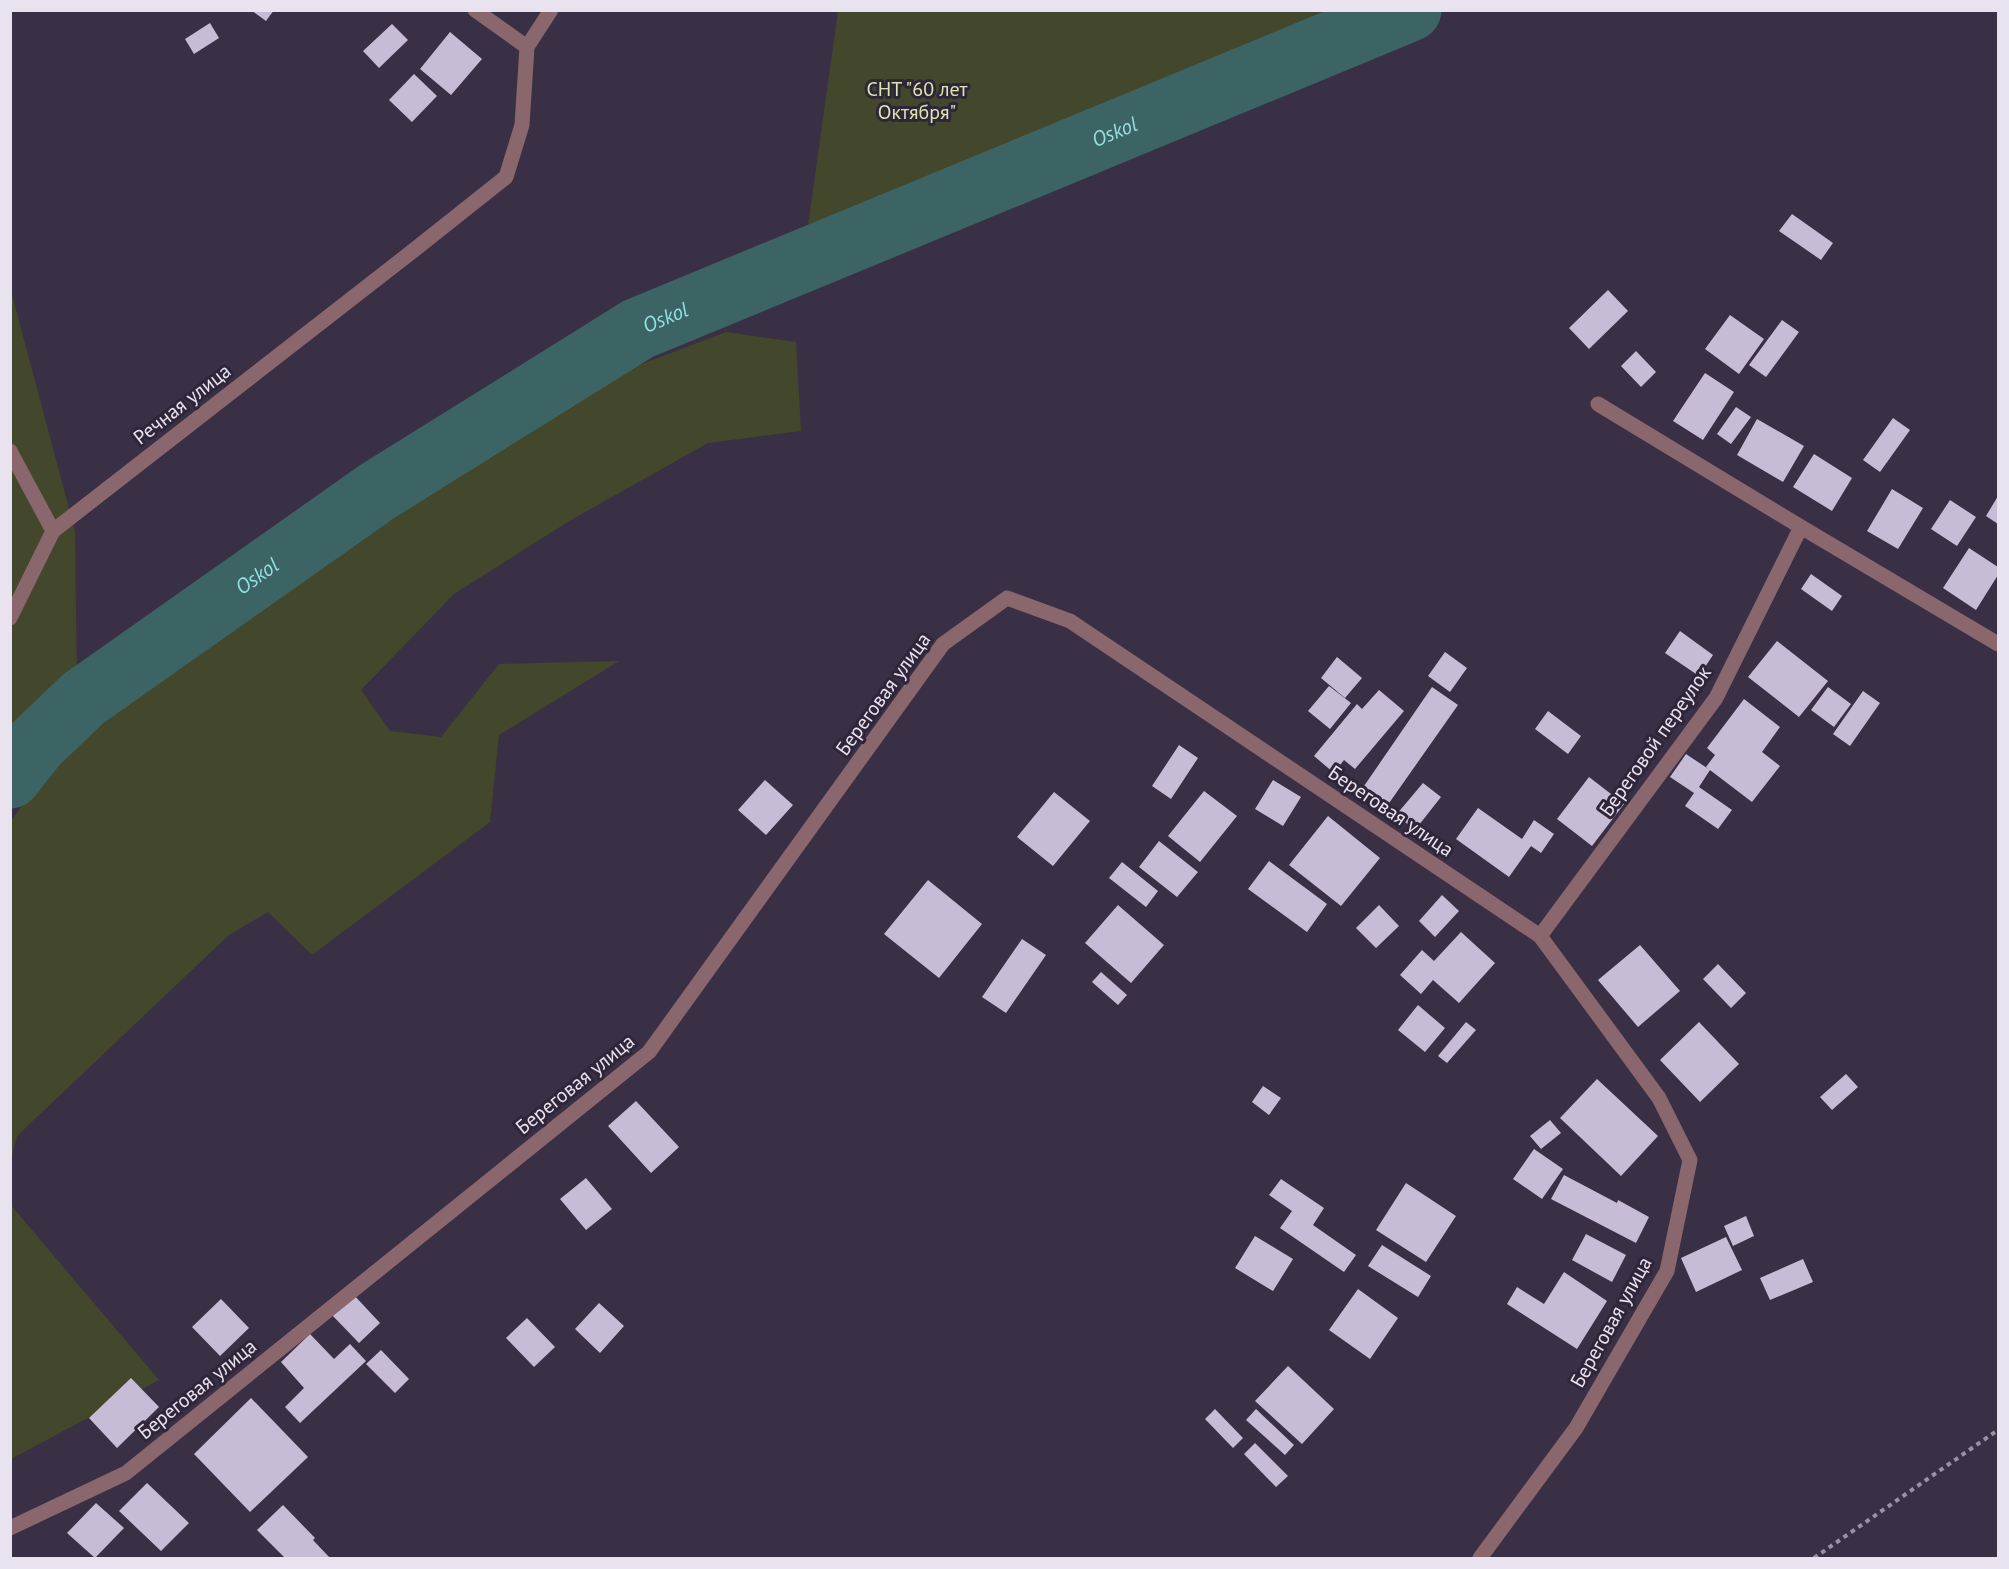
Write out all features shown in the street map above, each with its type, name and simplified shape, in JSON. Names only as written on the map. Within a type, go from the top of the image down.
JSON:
[{"type":"street","points":[[475,10],[527,46],[551,10]]},
{"type":"street","name":"Речная улица","points":[[10,618],[53,531],[506,177],[522,124],[527,46]]},
{"type":"street","points":[[1598,404],[1998,644]]},
{"type":"street","points":[[10,451],[53,531]]},
{"type":"street","name":"Береговой переулок","points":[[1540,936],[1716,698],[1801,527]]},
{"type":"street","name":"Береговая улица","points":[[10,1528],[126,1473],[649,1052],[943,644],[1006,598],[1070,621],[1540,936],[1659,1098],[1690,1160],[1667,1271],[1576,1428],[1480,1558]]},
{"type":"path","points":[[1814,1558],[1998,1430]]},
{"type":"green space","name":"СНТ \"60 лет Октября\"","points":[[838,10],[1386,11],[806,240]]},
{"type":"green space","points":[[10,287],[75,531],[77,692],[31,736],[11,760]]},
{"type":"green space","points":[[726,332],[796,342],[801,431],[708,443],[571,520],[454,594],[361,690],[390,731],[441,737],[499,664],[619,661],[499,735],[490,822],[312,955],[268,912],[229,935],[17,1136],[11,1160],[11,821],[48,769],[100,721],[385,514],[634,367]]},
{"type":"green space","points":[[10,1204],[159,1380],[11,1459],[10,1459]]},
{"type":"building","points":[[251,10],[274,10],[266,21]]},
{"type":"building","points":[[210,23],[219,38],[194,54],[185,39]]},
{"type":"building","points":[[392,24],[408,40],[379,68],[363,51]]},
{"type":"building","points":[[450,32],[482,59],[451,95],[420,69]]},
{"type":"building","points":[[414,74],[437,96],[412,122],[389,100]]},
{"type":"building","points":[[1792,214],[1833,243],[1821,260],[1779,231]]},
{"type":"building","points":[[1608,290],[1628,311],[1589,349],[1569,328]]},
{"type":"building","points":[[1730,315],[1764,339],[1739,374],[1705,349]]},
{"type":"building","points":[[1782,320],[1799,332],[1766,377],[1749,365]]},
{"type":"building","points":[[1636,351],[1656,372],[1641,387],[1621,366]]},
{"type":"building","points":[[1705,373],[1734,392],[1703,440],[1673,421]]},
{"type":"building","points":[[1736,407],[1751,417],[1731,444],[1717,434]]},
{"type":"building","points":[[1893,418],[1910,430],[1880,472],[1863,460]]},
{"type":"building","points":[[1757,419],[1804,446],[1783,482],[1737,455]]},
{"type":"building","points":[[1814,454],[1852,478],[1832,511],[1793,487]]},
{"type":"building","points":[[1892,489],[1923,508],[1898,549],[1867,531]]},
{"type":"building","points":[[1998,496],[1998,524],[1986,516]]},
{"type":"building","points":[[1950,500],[1976,517],[1957,546],[1931,529]]},
{"type":"building","points":[[1969,548],[1998,567],[1998,575],[1976,610],[1943,588]]},
{"type":"building","points":[[1811,574],[1842,596],[1832,611],[1801,589]]},
{"type":"building","points":[[1680,631],[1713,655],[1699,676],[1665,653]]},
{"type":"building","points":[[1777,641],[1828,681],[1799,717],[1748,677]]},
{"type":"building","points":[[1445,652],[1467,668],[1450,692],[1428,676]]},
{"type":"building","points":[[1337,657],[1362,678],[1345,698],[1321,678]]},
{"type":"building","points":[[1329,686],[1351,703],[1330,729],[1308,711]]},
{"type":"building","points":[[1432,687],[1458,705],[1387,806],[1362,789]]},
{"type":"building","points":[[1828,687],[1851,704],[1834,727],[1811,710]]},
{"type":"building","points":[[1379,690],[1404,711],[1355,769],[1344,760],[1334,773],[1314,756],[1357,704],[1362,709]]},
{"type":"building","points":[[1863,691],[1880,703],[1850,746],[1833,734]]},
{"type":"building","points":[[1744,699],[1780,727],[1762,752],[1780,766],[1752,802],[1706,767],[1715,755],[1707,748]]},
{"type":"building","points":[[1548,711],[1581,736],[1568,754],[1535,729]]},
{"type":"building","points":[[1179,745],[1198,758],[1171,799],[1152,786]]},
{"type":"building","points":[[1686,754],[1710,770],[1699,787],[1732,810],[1718,829],[1685,806],[1694,793],[1670,777]]},
{"type":"building","points":[[1589,777],[1624,804],[1592,846],[1557,819]]},
{"type":"building","points":[[765,780],[793,805],[766,835],[738,810]]},
{"type":"building","points":[[1273,780],[1301,797],[1283,826],[1255,809]]},
{"type":"building","points":[[1423,783],[1441,797],[1415,830],[1396,815]]},
{"type":"building","points":[[1204,791],[1237,816],[1200,862],[1168,836]]},
{"type":"building","points":[[1054,792],[1090,821],[1053,866],[1017,837]]},
{"type":"building","points":[[1478,808],[1522,839],[1534,820],[1554,834],[1541,853],[1531,846],[1509,877],[1456,839]]},
{"type":"building","points":[[1328,816],[1380,858],[1341,906],[1289,865]]},
{"type":"building","points":[[1159,841],[1198,872],[1177,897],[1139,867]]},
{"type":"building","points":[[1269,861],[1327,904],[1307,932],[1248,889]]},
{"type":"building","points":[[1122,862],[1158,891],[1146,907],[1109,878]]},
{"type":"building","points":[[928,880],[982,924],[939,978],[884,934]]},
{"type":"building","points":[[1442,895],[1459,911],[1435,937],[1419,921]]},
{"type":"building","points":[[1118,905],[1164,945],[1131,983],[1085,943]]},
{"type":"building","points":[[1379,905],[1399,926],[1376,948],[1356,928]]},
{"type":"building","points":[[1461,932],[1495,963],[1459,1003],[1433,980],[1421,994],[1400,975],[1422,950],[1434,961]]},
{"type":"building","points":[[1022,939],[1046,955],[1006,1013],[982,997]]},
{"type":"building","points":[[1640,945],[1680,991],[1638,1027],[1598,980]]},
{"type":"building","points":[[1718,964],[1746,993],[1731,1008],[1703,979]]},
{"type":"building","points":[[1101,972],[1127,995],[1118,1005],[1092,982]]},
{"type":"building","points":[[1418,1005],[1445,1028],[1425,1052],[1398,1030]]},
{"type":"building","points":[[1466,1022],[1476,1030],[1447,1063],[1438,1056]]},
{"type":"building","points":[[1699,1022],[1739,1064],[1700,1102],[1660,1060]]},
{"type":"building","points":[[1846,1074],[1858,1087],[1832,1110],[1820,1097]]},
{"type":"building","points":[[1597,1079],[1658,1136],[1621,1176],[1560,1118]]},
{"type":"building","points":[[1263,1086],[1281,1098],[1269,1115],[1252,1102]]},
{"type":"building","points":[[636,1101],[679,1147],[651,1173],[608,1126]]},
{"type":"building","points":[[1550,1120],[1561,1133],[1541,1149],[1530,1136]]},
{"type":"building","points":[[1534,1149],[1563,1169],[1542,1199],[1513,1179]]},
{"type":"building","points":[[1564,1175],[1649,1217],[1636,1243],[1551,1199]]},
{"type":"building","points":[[586,1178],[612,1209],[586,1230],[560,1199]]},
{"type":"building","points":[[1281,1179],[1324,1208],[1313,1225],[1356,1255],[1344,1272],[1280,1228],[1292,1211],[1269,1195]]},
{"type":"building","points":[[1406,1183],[1456,1216],[1426,1262],[1376,1230]]},
{"type":"building","points":[[1746,1216],[1754,1236],[1733,1246],[1724,1226]]},
{"type":"building","points":[[1586,1234],[1626,1255],[1612,1282],[1572,1260]]},
{"type":"building","points":[[1255,1236],[1293,1259],[1273,1291],[1235,1268]]},
{"type":"building","points":[[1726,1237],[1742,1270],[1696,1292],[1681,1258]]},
{"type":"building","points":[[1382,1245],[1431,1276],[1418,1297],[1368,1266]]},
{"type":"building","points":[[1803,1259],[1813,1282],[1770,1300],[1760,1278]]},
{"type":"building","points":[[1564,1272],[1607,1301],[1577,1349],[1507,1304],[1517,1287],[1544,1304]]},
{"type":"building","points":[[1358,1289],[1398,1318],[1370,1359],[1329,1330]]},
{"type":"building","points":[[352,1293],[380,1323],[359,1343],[331,1314]]},
{"type":"building","points":[[221,1299],[249,1328],[220,1356],[192,1327]]},
{"type":"building","points":[[599,1303],[624,1326],[600,1353],[575,1329]]},
{"type":"building","points":[[527,1318],[555,1347],[534,1367],[506,1338]]},
{"type":"building","points":[[310,1334],[334,1359],[350,1344],[366,1361],[300,1423],[285,1407],[304,1388],[281,1362]]},
{"type":"building","points":[[381,1350],[409,1379],[395,1393],[366,1364]]},
{"type":"building","points":[[1288,1366],[1334,1409],[1302,1444],[1255,1401]]},
{"type":"building","points":[[131,1378],[159,1407],[117,1448],[89,1418]]},
{"type":"building","points":[[251,1398],[308,1457],[250,1512],[194,1454]]},
{"type":"building","points":[[1215,1409],[1243,1438],[1233,1448],[1205,1419]]},
{"type":"building","points":[[1256,1409],[1294,1445],[1285,1455],[1246,1420]]},
{"type":"building","points":[[1255,1443],[1288,1476],[1276,1487],[1244,1454]]},
{"type":"building","points":[[147,1483],[189,1523],[161,1551],[119,1511]]},
{"type":"building","points":[[96,1503],[124,1528],[95,1558],[67,1533]]},
{"type":"building","points":[[283,1505],[315,1538],[313,1540],[330,1558],[285,1558],[257,1530]]},
{"type":"waterway","name":"Oskol","points":[[10,777],[36,744],[83,699],[378,491],[638,329],[1410,10]]}]
